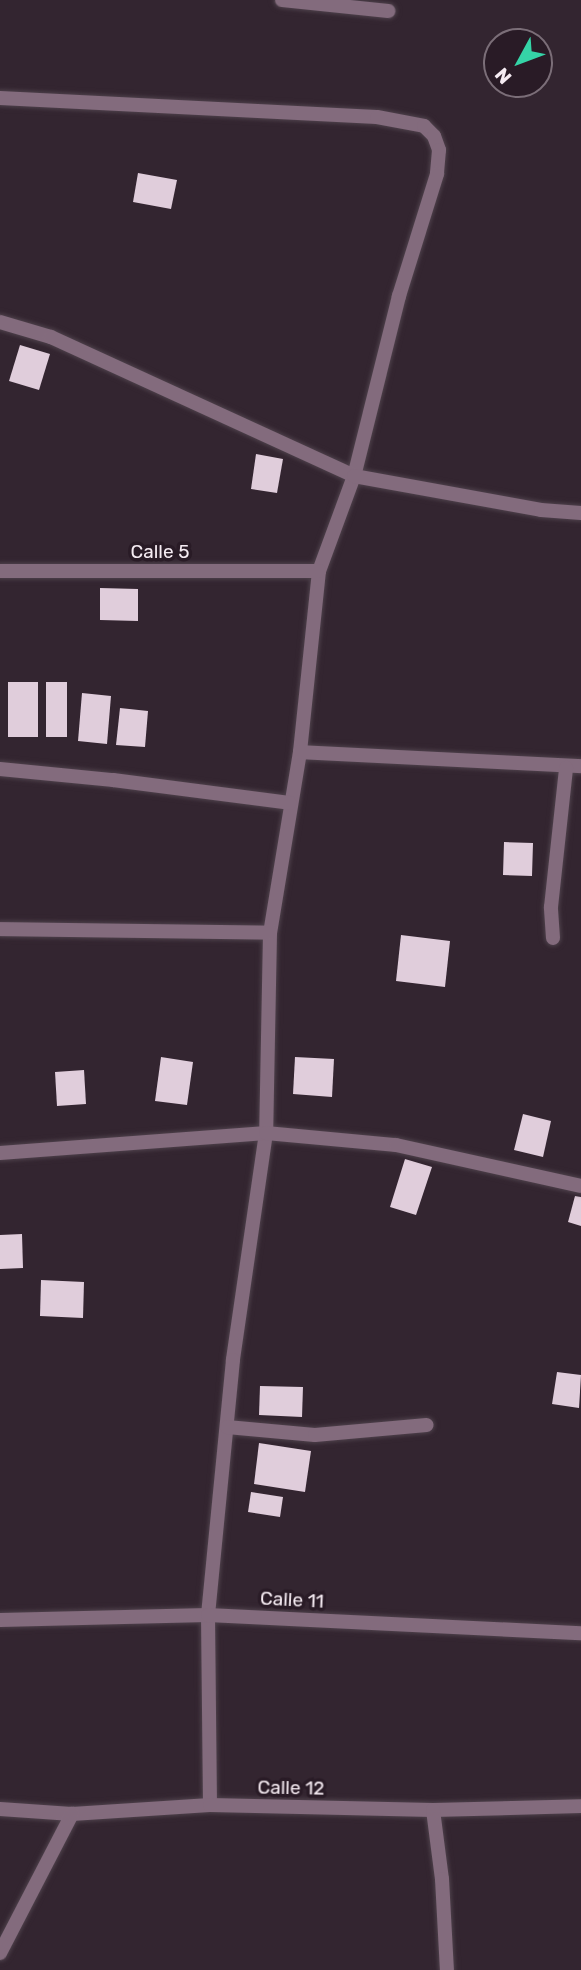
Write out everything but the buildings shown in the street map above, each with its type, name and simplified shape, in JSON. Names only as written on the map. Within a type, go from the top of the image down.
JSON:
[{"type":"street","points":[[282,0],[388,11]]},
{"type":"street","points":[[0,98],[377,117],[424,126],[433,136],[439,150],[437,174],[399,296],[354,476],[319,571],[299,752],[270,933],[266,1133],[233,1360],[208,1615],[210,1805]]},
{"type":"street","points":[[0,322],[51,337],[354,476],[541,510],[581,513]]},
{"type":"street","name":"Calle 5","points":[[0,571],[319,571]]},
{"type":"street","points":[[299,752],[566,768],[581,766]]},
{"type":"street","points":[[553,938],[551,907],[566,768]]},
{"type":"street","points":[[0,769],[113,780],[290,803]]},
{"type":"street","points":[[0,929],[270,933]]},
{"type":"street","points":[[0,1153],[266,1133],[396,1145],[581,1186]]},
{"type":"street","points":[[227,1427],[315,1435],[427,1425]]},
{"type":"street","name":"Calle 11","points":[[0,1620],[208,1615],[581,1633]]},
{"type":"street","name":"Calle 12","points":[[0,1809],[72,1814],[210,1805],[433,1810],[581,1805]]},
{"type":"street","points":[[433,1810],[442,1879],[447,1970]]},
{"type":"street","points":[[0,1952],[72,1814]]}]
